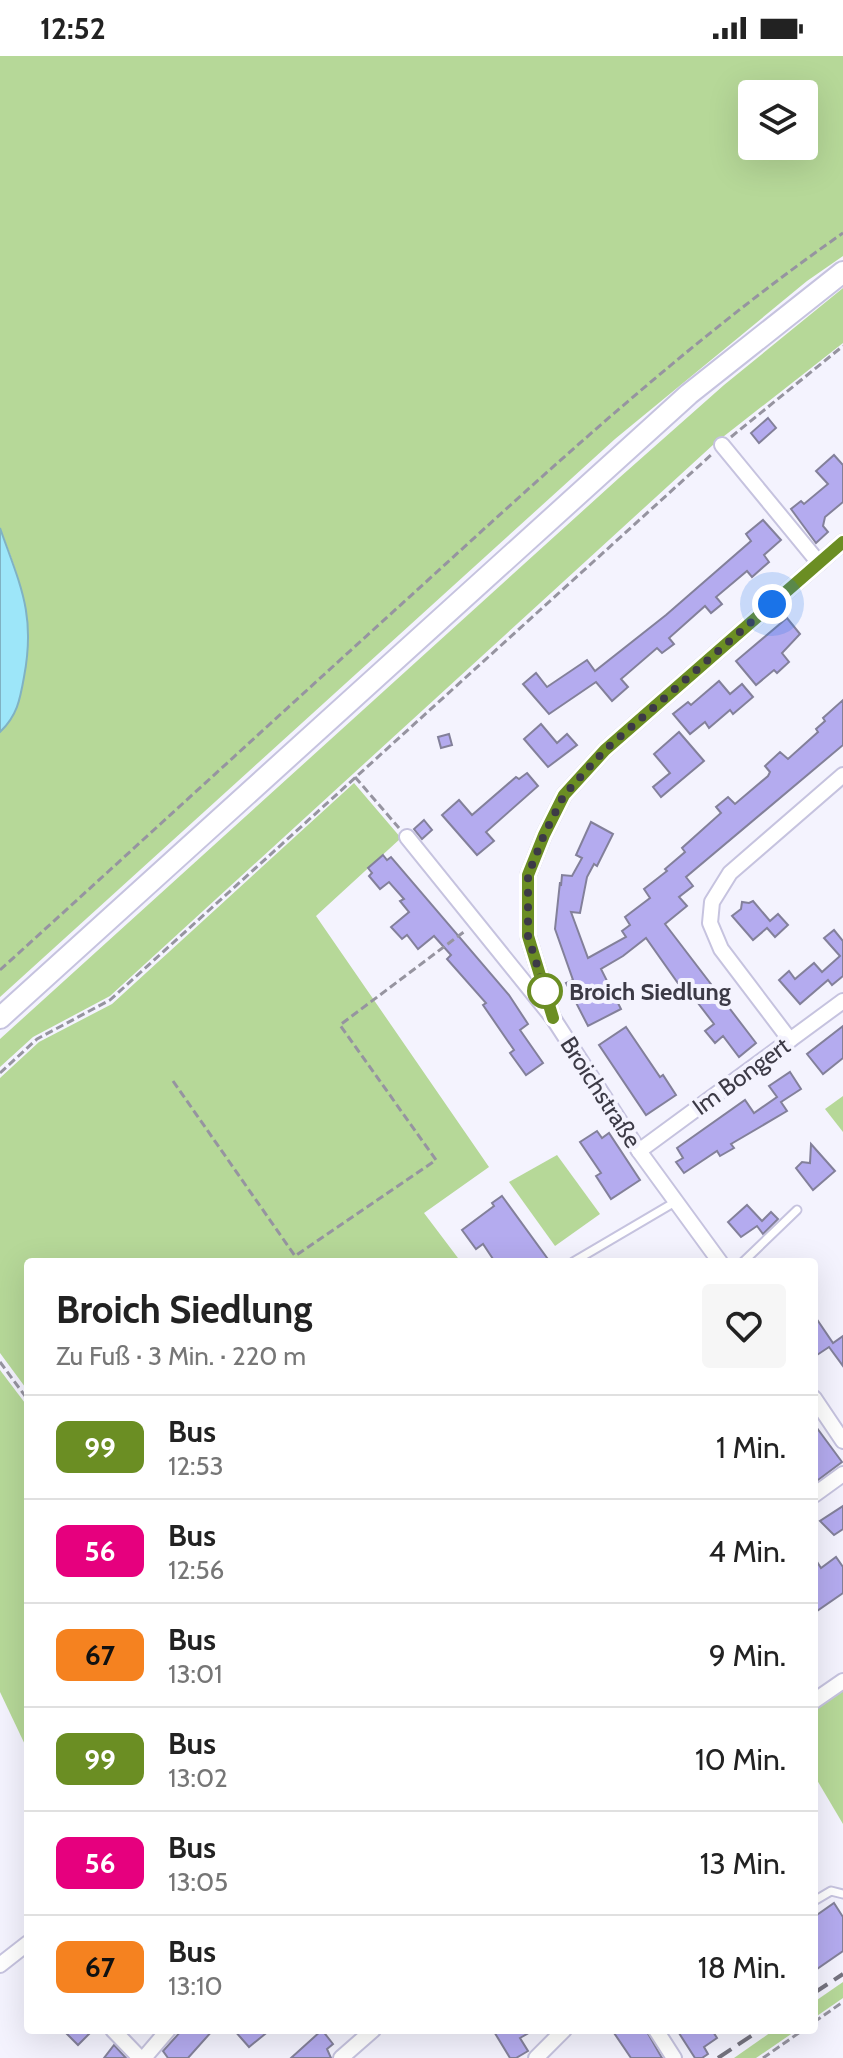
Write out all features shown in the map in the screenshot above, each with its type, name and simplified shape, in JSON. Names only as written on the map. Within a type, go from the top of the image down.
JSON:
[{"type":"main road","points":[[0,1018],[689,394],[843,272]]},
{"type":"street","points":[[722,445],[819,563]]},
{"type":"street","points":[[553,1018],[528,936],[528,875],[564,795],[605,750],[843,542]]},
{"type":"street","points":[[790,1040],[721,949],[710,923],[712,902],[730,873],[843,775]]},
{"type":"street","name":"Broichstraße","points":[[407,837],[553,1018],[639,1151],[717,1258]]},
{"type":"street","name":"Im Bongert","points":[[639,1151],[843,1001]]},
{"type":"street","points":[[818,1404],[843,1441]]},
{"type":"street","points":[[818,1492],[843,1474]]},
{"type":"street","points":[[818,1698],[843,1681]]},
{"type":"street","points":[[0,1965],[24,1946]]},
{"type":"street","points":[[117,2034],[142,2058],[164,2034]]},
{"type":"street","points":[[341,2058],[368,2034]]},
{"type":"street","points":[[536,2058],[560,2034]]},
{"type":"street","points":[[659,2034],[674,2058]]},
{"type":"lane","points":[[580,1258],[677,1200]]},
{"type":"lane","points":[[747,1258],[797,1210]]},
{"type":"lane","points":[[818,1899],[831,1891],[843,1894]]},
{"type":"path","points":[[0,970],[495,518],[692,347],[843,233]]},
{"type":"path","points":[[0,1073],[37,1039],[110,1000],[722,445],[843,346]]},
{"type":"path","points":[[355,777],[407,837]]},
{"type":"path","points":[[173,1081],[295,1256],[436,1160],[340,1025],[475,924]]},
{"type":"path","points":[[0,1362],[24,1395]]},
{"type":"path","points":[[818,2019],[843,2002]]},
{"type":"path","points":[[763,2058],[797,2034]]},
{"type":"green space","points":[[0,56],[843,56],[843,256],[807,281],[615,439],[0,997],[0,732],[16,707],[28,647],[25,607],[0,528]]},
{"type":"green space","points":[[843,288],[843,343],[714,444],[110,996],[33,1037],[0,1067],[0,1039],[619,478],[724,385]]},
{"type":"green space","points":[[354,783],[401,838],[316,916],[489,1167],[424,1213],[458,1258],[24,1258],[24,1386],[0,1353],[0,1078],[39,1042],[112,1004]]},
{"type":"green space","points":[[843,1096],[843,1132],[825,1109]]},
{"type":"green space","points":[[557,1155],[600,1214],[555,1246],[509,1182]]},
{"type":"green space","points":[[0,1370],[24,1402],[24,1743],[0,1692]]},
{"type":"green space","points":[[843,1688],[843,1824],[818,1782],[818,1705]]},
{"type":"green space","points":[[843,1982],[843,1998],[818,2015],[818,1999]]},
{"type":"green space","points":[[768,2034],[791,2034],[756,2058],[734,2058]]},
{"type":"water","points":[[0,528],[24,600],[28,635],[19,700],[14,714],[0,732]]},
{"type":"building","points":[[768,418],[776,428],[759,443],[751,433]]},
{"type":"building","points":[[834,455],[843,465],[843,502],[825,517],[823,526],[828,532],[816,543],[791,509],[801,501],[804,504],[828,484],[816,471]]},
{"type":"building","points":[[763,520],[781,540],[764,555],[769,562],[752,577],[747,571],[716,597],[722,604],[711,613],[705,606],[669,638],[674,644],[662,653],[657,648],[621,679],[628,687],[612,701],[596,682],[549,714],[523,684],[536,673],[547,687],[587,660],[595,671],[666,615],[751,541],[746,534]]},
{"type":"building","points":[[787,618],[800,634],[782,653],[789,662],[756,685],[736,661]]},
{"type":"building","points":[[719,681],[730,694],[742,684],[753,697],[733,714],[730,710],[709,728],[705,722],[690,734],[673,714],[688,702],[691,705]]},
{"type":"building","points":[[843,700],[843,745],[686,877],[693,886],[679,897],[687,906],[665,924],[756,1043],[739,1057],[723,1036],[715,1043],[705,1031],[714,1024],[691,994],[687,996],[646,938],[601,969],[621,1009],[588,1026],[566,983],[573,980],[555,929],[562,875],[572,876],[582,858],[576,855],[591,822],[613,834],[597,866],[594,864],[587,877],[580,913],[571,912],[588,958],[626,937],[622,931],[630,925],[625,917],[650,898],[644,889],[667,871],[665,869],[685,852],[682,848],[721,813],[716,807],[728,797],[735,804],[768,776],[770,772],[765,766],[780,752],[788,759],[818,732],[816,729],[825,721],[823,718]]},
{"type":"building","points":[[541,724],[557,743],[567,734],[577,745],[548,767],[524,739]]},
{"type":"building","points":[[679,732],[704,761],[661,797],[653,787],[670,773],[654,754]]},
{"type":"building","points":[[449,734],[452,745],[441,748],[438,737]]},
{"type":"building","points":[[527,773],[538,786],[486,832],[494,841],[477,855],[442,815],[459,800],[472,815],[516,777],[519,779]]},
{"type":"building","points":[[424,820],[432,830],[422,839],[414,829]]},
{"type":"building","points":[[383,855],[387,860],[391,857],[509,995],[528,1024],[520,1030],[543,1063],[526,1075],[510,1053],[514,1050],[483,1005],[486,1003],[447,959],[451,955],[434,936],[418,949],[407,935],[402,939],[391,927],[409,912],[400,901],[404,899],[389,882],[380,889],[369,876],[372,873],[368,868]]},
{"type":"building","points":[[753,901],[770,921],[778,914],[788,925],[775,937],[767,928],[753,940],[732,916],[741,909],[742,902]]},
{"type":"building","points":[[834,930],[843,941],[843,976],[832,985],[828,980],[800,1004],[779,980],[789,971],[795,979],[814,963],[822,972],[840,956],[824,938]]},
{"type":"building","points":[[843,1026],[843,1058],[823,1074],[807,1054]]},
{"type":"building","points":[[626,1027],[676,1095],[646,1115],[599,1045]]},
{"type":"building","points":[[790,1072],[801,1089],[781,1102],[787,1111],[731,1144],[734,1148],[720,1156],[717,1151],[684,1173],[676,1162],[683,1158],[677,1148],[745,1100],[754,1113],[777,1097],[769,1086]]},
{"type":"building","points":[[597,1131],[602,1138],[609,1133],[640,1180],[611,1199],[596,1176],[601,1173],[580,1142]]},
{"type":"building","points":[[811,1144],[835,1171],[813,1190],[796,1168],[802,1162],[810,1163]]},
{"type":"building","points":[[502,1196],[547,1258],[492,1258],[483,1244],[476,1249],[462,1230],[494,1206],[492,1203]]},
{"type":"building","points":[[747,1205],[762,1221],[771,1212],[778,1219],[763,1234],[757,1226],[741,1237],[728,1222]]},
{"type":"building","points":[[818,1321],[833,1343],[843,1336],[843,1366],[829,1347],[818,1354]]},
{"type":"building","points":[[818,1429],[842,1462],[818,1480]]},
{"type":"building","points":[[843,1506],[843,1529],[834,1535],[820,1521]]},
{"type":"building","points":[[836,1557],[843,1567],[843,1593],[818,1610],[818,1563],[821,1568]]},
{"type":"building","points":[[834,1903],[843,1917],[843,1951],[818,1968],[818,1914]]},
{"type":"building","points":[[67,2034],[89,2034],[78,2045]]},
{"type":"building","points":[[178,2034],[209,2034],[188,2058],[168,2058],[163,2051]]},
{"type":"building","points":[[238,2034],[265,2034],[249,2047]]},
{"type":"building","points":[[318,2034],[325,2034],[333,2044],[327,2049],[331,2058],[291,2058]]},
{"type":"building","points":[[495,2034],[527,2034],[520,2038],[528,2051],[510,2058]]},
{"type":"building","points":[[615,2034],[648,2034],[662,2058],[631,2058]]},
{"type":"building","points":[[680,2034],[714,2034],[717,2038],[704,2047],[708,2054],[695,2058]]},
{"type":"building","points":[[114,2045],[126,2058],[104,2058]]},
{"type":"railway","points":[[818,1990],[843,1974]]},
{"type":"railway","points":[[718,2058],[754,2034]]},
{"type":"bus line","name":"99","points":[[553,1018],[528,936],[528,875],[564,795],[605,750],[843,542]]},
{"type":"place","name":"Broich Siedlung","points":[[545,991]]},
{"type":"route","points":[[545,991],[528,936],[528,875],[564,795],[605,750],[772,604]]}]
